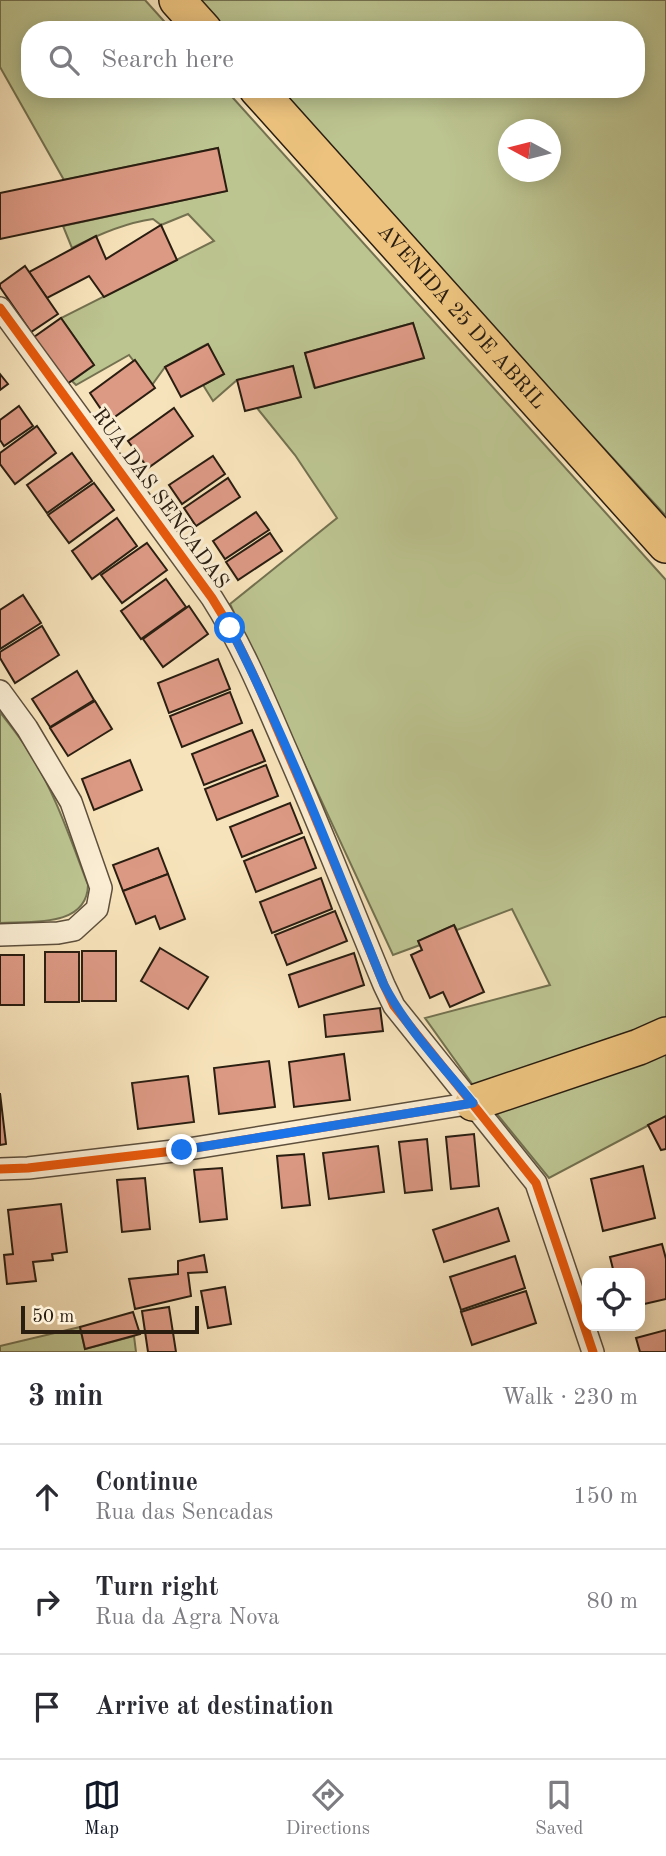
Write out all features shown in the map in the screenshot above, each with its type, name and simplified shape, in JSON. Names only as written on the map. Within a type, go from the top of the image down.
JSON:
[{"type":"main road","points":[[177,0],[196,21]]},
{"type":"main road","name":"AVENIDA 25 DE ABRIL","points":[[265,98],[666,545]]},
{"type":"main road","points":[[473,1103],[666,1035]]},
{"type":"street","name":"RUA DAS SENCADAS","points":[[0,308],[212,598],[230,628],[298,775],[384,985],[408,1024],[536,1183],[593,1352]]},
{"type":"street","points":[[0,691],[27,728],[71,802],[102,888],[97,909],[74,930],[0,935]]},
{"type":"street","points":[[0,1169],[182,1150],[473,1103]]},
{"type":"green space","points":[[0,0],[145,0],[164,21],[21,21],[21,98],[233,98],[666,580],[666,1019],[475,1088],[425,1018],[550,985],[512,909],[457,930],[454,925],[419,941],[420,945],[393,955],[230,604],[337,518],[295,455],[257,408],[300,397],[293,366],[237,380],[213,401],[203,385],[224,374],[207,344],[165,367],[152,385],[129,355],[76,385],[72,381],[94,365],[61,318],[214,241],[188,214],[161,225],[153,219],[132,223],[72,248],[63,226],[226,191],[218,148],[64,180],[0,67]],"holes":[[[413,323],[424,358],[314,387],[305,353]]]},
{"type":"green space","points":[[192,0],[666,0],[666,516],[282,98],[645,98],[645,21],[212,21]]},
{"type":"green space","points":[[0,712],[26,747],[45,780],[88,885],[85,899],[78,909],[55,919],[0,923]]},
{"type":"green space","points":[[666,1052],[666,1116],[549,1178],[492,1108]]},
{"type":"green space","points":[[80,1327],[85,1349],[134,1336],[136,1352],[0,1352],[0,1346]]},
{"type":"building","points":[[218,148],[227,191],[0,239],[0,193]]},
{"type":"building","points":[[161,225],[177,260],[104,297],[89,276],[47,298],[29,272],[96,236],[106,259]]},
{"type":"building","points":[[25,266],[58,314],[31,332],[0,287],[0,284]]},
{"type":"building","points":[[61,318],[94,365],[67,384],[34,337]]},
{"type":"building","points":[[413,323],[424,358],[315,388],[305,353]]},
{"type":"building","points":[[208,344],[224,374],[181,397],[165,367]]},
{"type":"building","points":[[135,360],[155,388],[109,421],[90,393]]},
{"type":"building","points":[[293,366],[301,397],[245,411],[237,380]]},
{"type":"building","points":[[0,374],[8,384],[0,390]]},
{"type":"building","points":[[19,406],[33,426],[4,446],[0,440],[0,420]]},
{"type":"building","points":[[174,408],[193,436],[148,468],[128,441]]},
{"type":"building","points":[[37,426],[56,453],[15,484],[0,464],[0,453]]},
{"type":"building","points":[[72,453],[92,481],[47,513],[27,485]]},
{"type":"building","points":[[213,456],[225,474],[182,504],[169,485]]},
{"type":"building","points":[[228,478],[240,497],[196,526],[184,508]]},
{"type":"building","points":[[94,483],[114,510],[69,543],[48,515]]},
{"type":"building","points":[[256,512],[269,530],[225,559],[213,541]]},
{"type":"building","points":[[117,518],[137,546],[92,579],[72,551]]},
{"type":"building","points":[[270,533],[282,551],[238,580],[226,562]]},
{"type":"building","points":[[147,543],[167,570],[122,603],[101,575]]},
{"type":"building","points":[[166,579],[186,607],[141,639],[121,611]]},
{"type":"building","points":[[23,595],[41,623],[0,649],[0,610]]},
{"type":"building","points":[[189,606],[208,634],[163,667],[143,639]]},
{"type":"building","points":[[42,626],[59,655],[15,683],[0,658],[0,652]]},
{"type":"building","points":[[218,659],[230,689],[169,713],[158,683]]},
{"type":"building","points":[[77,671],[94,700],[50,727],[32,699]]},
{"type":"building","points":[[230,692],[242,723],[182,747],[170,716]]},
{"type":"building","points":[[95,701],[112,729],[68,756],[50,728]]},
{"type":"building","points":[[252,730],[265,761],[204,785],[192,754]]},
{"type":"building","points":[[130,760],[142,790],[94,810],[82,779]]},
{"type":"building","points":[[266,765],[278,796],[217,820],[205,789]]},
{"type":"building","points":[[290,803],[302,833],[242,857],[230,827]]},
{"type":"building","points":[[304,837],[316,868],[256,892],[244,861]]},
{"type":"building","points":[[158,848],[168,874],[123,891],[113,865]]},
{"type":"building","points":[[168,874],[185,919],[160,929],[155,916],[136,924],[123,891]]},
{"type":"building","points":[[321,878],[332,909],[272,933],[260,902]]},
{"type":"building","points":[[335,911],[347,941],[287,965],[275,935]]},
{"type":"building","points":[[454,925],[484,992],[450,1007],[443,992],[430,998],[411,955],[422,950],[418,941]]},
{"type":"building","points":[[160,948],[208,977],[188,1009],[141,981]]},
{"type":"building","points":[[82,951],[116,951],[116,1001],[82,1001]]},
{"type":"building","points":[[45,952],[79,952],[79,1002],[45,1002]]},
{"type":"building","points":[[354,953],[364,985],[299,1007],[289,975]]},
{"type":"building","points":[[0,955],[24,955],[24,1005],[0,1005]]},
{"type":"building","points":[[380,1008],[383,1031],[326,1037],[324,1015]]},
{"type":"building","points":[[344,1054],[350,1100],[294,1107],[289,1062]]},
{"type":"building","points":[[269,1061],[275,1107],[219,1114],[214,1068]]},
{"type":"building","points":[[188,1076],[194,1122],[138,1129],[132,1083]]},
{"type":"building","points":[[0,1093],[6,1144],[0,1145]]},
{"type":"building","points":[[666,1116],[666,1149],[661,1150],[648,1125]]},
{"type":"building","points":[[474,1134],[479,1186],[451,1189],[446,1137]]},
{"type":"building","points":[[427,1139],[432,1190],[405,1193],[399,1142]]},
{"type":"building","points":[[378,1146],[384,1192],[329,1199],[323,1153]]},
{"type":"building","points":[[304,1154],[310,1205],[282,1208],[277,1156]]},
{"type":"building","points":[[643,1166],[655,1218],[603,1231],[591,1179]]},
{"type":"building","points":[[222,1168],[227,1219],[200,1222],[194,1170]]},
{"type":"building","points":[[145,1178],[150,1229],[122,1232],[117,1180]]},
{"type":"building","points":[[61,1204],[67,1252],[52,1254],[53,1260],[33,1262],[36,1281],[7,1284],[4,1255],[13,1254],[8,1210]]},
{"type":"building","points":[[498,1208],[509,1241],[444,1262],[433,1230]]},
{"type":"building","points":[[662,1244],[666,1259],[666,1299],[645,1304],[645,1268],[613,1268],[610,1257]]},
{"type":"building","points":[[204,1255],[207,1272],[188,1273],[191,1296],[135,1309],[129,1279],[178,1274],[178,1261]]},
{"type":"building","points":[[515,1256],[525,1288],[461,1310],[450,1277]]},
{"type":"building","points":[[225,1287],[231,1324],[208,1328],[201,1291]]},
{"type":"building","points":[[526,1291],[536,1323],[472,1345],[461,1312]]},
{"type":"building","points":[[169,1307],[176,1352],[148,1352],[142,1311]]},
{"type":"building","points":[[133,1312],[140,1334],[85,1349],[80,1327]]},
{"type":"building","points":[[666,1330],[666,1352],[640,1352],[636,1338]]},
{"type":"cycle path","points":[[0,308],[223,616],[269,709],[394,1006],[536,1183],[593,1352]]},
{"type":"cycle path","points":[[0,1169],[182,1150],[473,1103]]},
{"type":"route","points":[[182,1150],[473,1103],[394,1006],[298,775],[230,628]]}]
